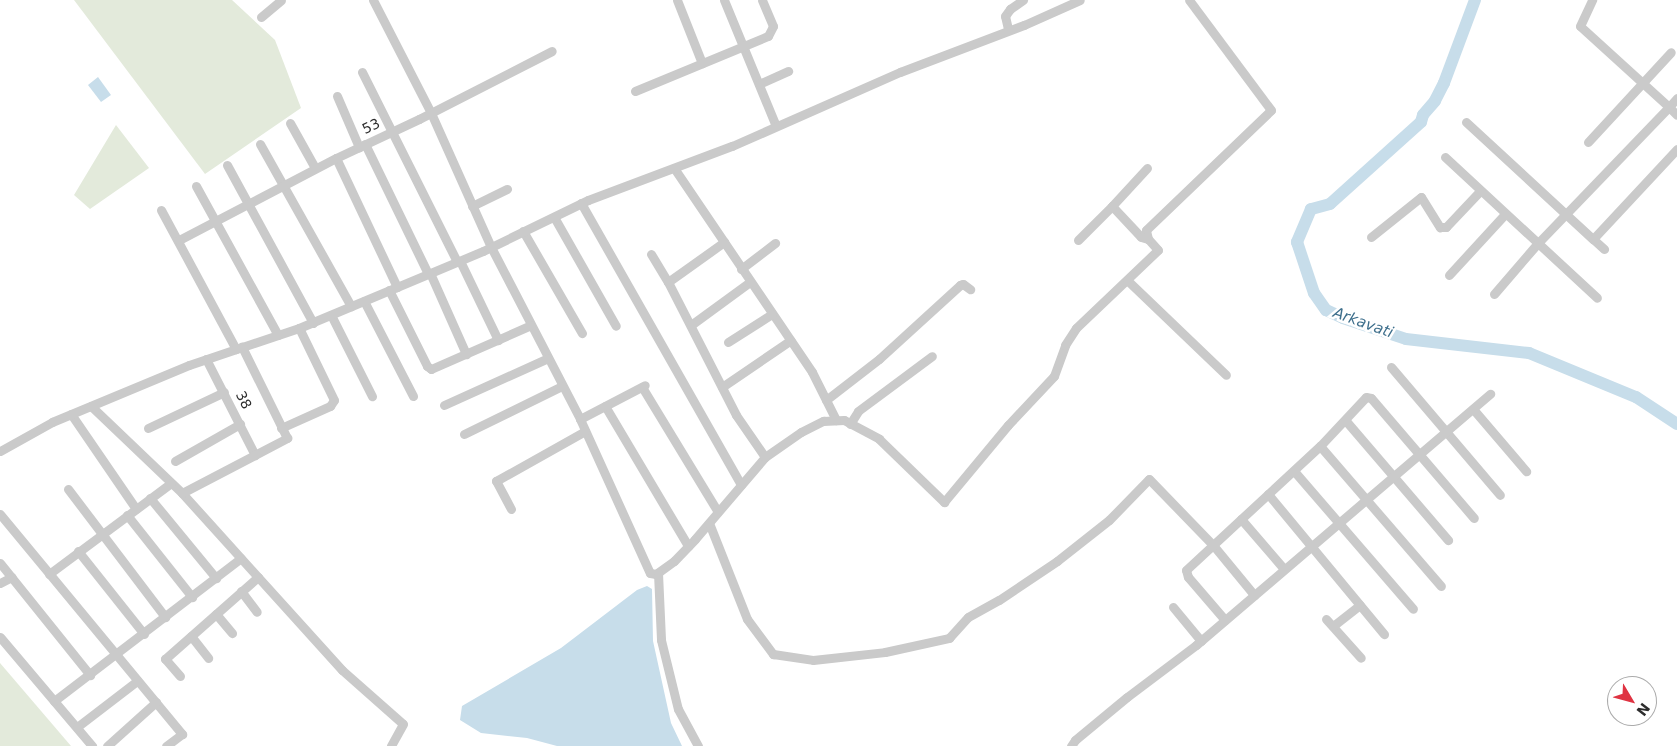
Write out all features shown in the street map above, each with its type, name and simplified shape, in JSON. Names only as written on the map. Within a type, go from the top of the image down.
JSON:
[{"type":"street","points":[[261,17],[280,0]]},
{"type":"street","points":[[373,0],[431,113],[491,247],[580,419],[654,573],[661,640],[678,709],[698,746]]},
{"type":"street","points":[[677,0],[702,63]]},
{"type":"street","points":[[724,0],[776,126]]},
{"type":"street","points":[[635,91],[772,32],[773,26],[762,0]]},
{"type":"street","points":[[1008,30],[1005,16],[1010,9],[1023,0]]},
{"type":"street","points":[[0,452],[52,422],[71,414],[206,359],[278,336],[331,315],[491,247],[581,203],[732,146],[900,72],[1080,0]]},
{"type":"street","points":[[654,573],[674,562],[765,457],[801,432],[823,421],[844,420],[879,439],[944,502],[1008,425],[1054,376],[1065,345],[1076,328],[1158,250],[1148,239],[1146,230],[1271,110],[1189,0]]},
{"type":"street","points":[[1592,0],[1580,26],[1677,115]]},
{"type":"street","name":"53","points":[[179,240],[316,168],[419,119],[552,51]]},
{"type":"street","points":[[1588,142],[1671,52]]},
{"type":"street","points":[[759,84],[788,71]]},
{"type":"street","points":[[362,72],[498,340]]},
{"type":"street","points":[[337,96],[429,274],[466,354]]},
{"type":"street","points":[[1494,294],[1537,244],[1567,215],[1677,98]]},
{"type":"street","points":[[1466,122],[1604,249]]},
{"type":"street","points":[[290,123],[316,168]]},
{"type":"street","points":[[260,144],[351,306]]},
{"type":"street","points":[[1594,240],[1677,149]]},
{"type":"street","points":[[1445,157],[1597,298]]},
{"type":"street","points":[[336,158],[427,366],[431,369],[531,325]]},
{"type":"street","points":[[227,165],[313,322]]},
{"type":"street","points":[[674,168],[812,372],[836,420]]},
{"type":"street","points":[[1078,240],[1147,168]]},
{"type":"street","points":[[196,186],[278,336]]},
{"type":"street","points":[[472,206],[507,189]]},
{"type":"street","points":[[1371,237],[1421,197],[1440,227],[1446,227],[1480,190]]},
{"type":"street","points":[[581,203],[742,485]]},
{"type":"street","points":[[1112,206],[1141,237],[1148,239]]},
{"type":"street","points":[[161,210],[239,348],[287,438],[182,493]]},
{"type":"street","points":[[1449,275],[1505,214]]},
{"type":"street","points":[[554,217],[616,326]]},
{"type":"street","points":[[523,232],[582,333]]},
{"type":"street","points":[[668,282],[724,242]]},
{"type":"street","points":[[741,269],[775,243]]},
{"type":"street","points":[[651,254],[691,325],[736,415],[765,457]]},
{"type":"street","points":[[1127,280],[1226,375]]},
{"type":"street","points":[[691,325],[750,282]]},
{"type":"street","points":[[826,400],[878,359],[960,285],[963,284],[970,289]]},
{"type":"street","points":[[364,301],[413,396]]},
{"type":"street","points":[[728,342],[772,314]]},
{"type":"street","points":[[331,315],[372,396]]},
{"type":"street","points":[[281,428],[330,406],[334,400],[299,328]]},
{"type":"street","points":[[722,387],[791,340]]},
{"type":"street","points":[[850,424],[858,411],[932,356]]},
{"type":"street","points":[[444,405],[548,358]]},
{"type":"street","name":"38","points":[[206,359],[255,455]]},
{"type":"street","points":[[1391,367],[1500,495]]},
{"type":"street","points":[[464,434],[562,386]]},
{"type":"street","points":[[580,419],[644,386],[718,512]]},
{"type":"street","points":[[148,428],[224,392]]},
{"type":"street","points":[[1071,746],[1075,740],[1127,697],[1201,641],[1490,394]]},
{"type":"street","points":[[1225,620],[1186,574],[1188,567],[1294,471],[1346,421],[1363,399],[1369,396],[1474,518]]},
{"type":"street","points":[[91,406],[182,493],[342,670],[403,724],[391,746]]},
{"type":"street","points":[[605,406],[688,546]]},
{"type":"street","points":[[1473,409],[1526,471]]},
{"type":"street","points":[[71,414],[136,509]]},
{"type":"street","points":[[1346,421],[1448,540]]},
{"type":"street","points":[[175,460],[240,424]]},
{"type":"street","points":[[511,509],[496,482],[585,432]]},
{"type":"street","points":[[1320,446],[1441,586]]},
{"type":"street","points":[[1294,471],[1412,609]]},
{"type":"street","points":[[709,523],[747,619],[773,654],[813,660],[885,652],[949,638],[968,617],[999,600],[1102,526],[1149,479],[1213,545],[1254,595]]},
{"type":"street","points":[[49,574],[102,533],[171,484]]},
{"type":"street","points":[[68,489],[165,617]]},
{"type":"street","points":[[1268,494],[1384,634]]},
{"type":"street","points":[[150,498],[216,578]]},
{"type":"street","points":[[0,514],[182,734],[166,746]]},
{"type":"street","points":[[127,515],[192,597]]},
{"type":"street","points":[[1241,519],[1284,569]]},
{"type":"street","points":[[78,551],[144,634]]},
{"type":"street","points":[[54,701],[116,656],[241,558]]},
{"type":"street","points":[[0,563],[90,675]]},
{"type":"street","points":[[0,583],[12,577]]},
{"type":"street","points":[[180,676],[165,658],[258,577]]},
{"type":"street","points":[[241,592],[257,612]]},
{"type":"street","points":[[1360,605],[1329,623],[1361,658]]},
{"type":"street","points":[[1173,607],[1201,641]]},
{"type":"street","points":[[216,614],[232,633]]},
{"type":"street","points":[[190,636],[208,658]]},
{"type":"street","points":[[0,637],[92,746]]},
{"type":"street","points":[[76,727],[137,681]]},
{"type":"street","points":[[106,746],[156,702]]},
{"type":"green space","points":[[74,0],[232,0],[275,40],[301,108],[205,174]]},
{"type":"green space","points":[[116,125],[149,168],[90,209],[74,195]]},
{"type":"green space","points":[[0,663],[71,746],[0,746]]},
{"type":"water","points":[[98,77],[111,95],[101,102],[88,85]]},
{"type":"water","points":[[647,586],[652,589],[653,641],[671,723],[682,746],[557,746],[527,738],[481,733],[460,720],[462,706],[561,648],[637,590]]},
{"type":"waterway","name":"Arkavati","points":[[1475,0],[1444,83],[1435,101],[1423,115],[1421,122],[1330,204],[1311,209],[1297,242],[1314,293],[1326,310],[1343,318],[1406,339],[1529,353],[1636,397],[1677,424]]}]
